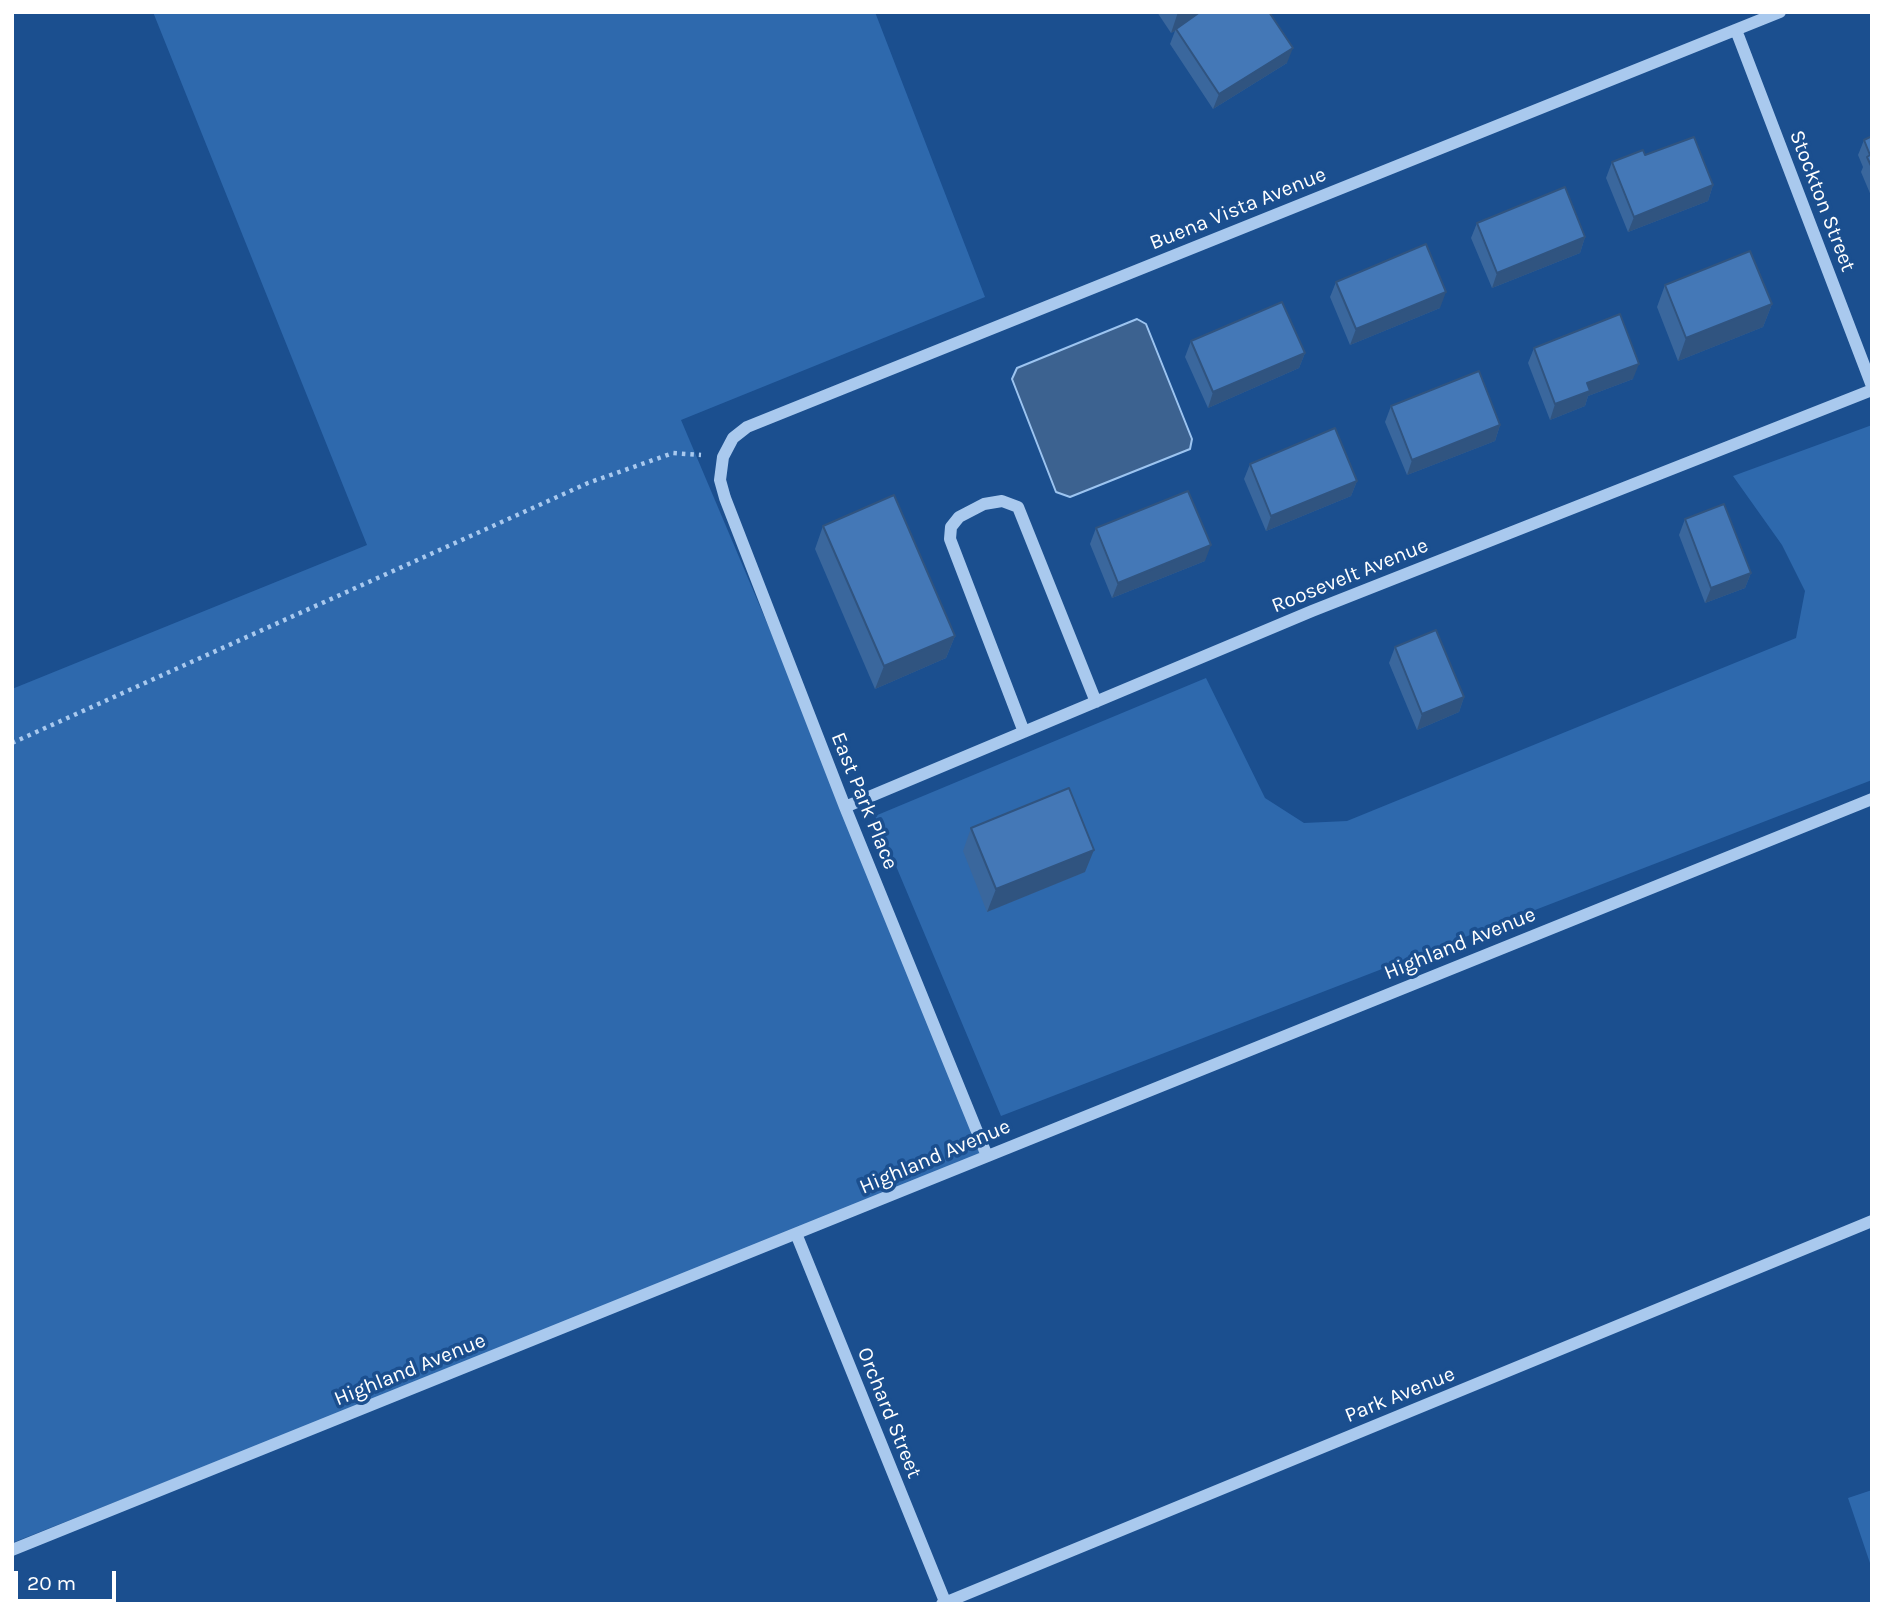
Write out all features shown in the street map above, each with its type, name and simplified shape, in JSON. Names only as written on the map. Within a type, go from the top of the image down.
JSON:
[{"type":"street","name":"Buena Vista Avenue","points":[[723,457],[733,438],[747,427],[1780,12]]},
{"type":"street","name":"Stockton Street","points":[[1736,30],[1872,388]]},
{"type":"street","name":"Roosevelt Avenue","points":[[845,807],[1312,611],[1872,388]]},
{"type":"street","name":"East Park Place","points":[[723,457],[720,480],[725,498],[845,807],[987,1156]]},
{"type":"street","points":[[1024,732],[950,539],[951,527],[959,517],[984,504],[1002,501],[1018,507],[1096,702]]},
{"type":"street","name":"Highland Avenue","points":[[12,1550],[797,1236],[987,1156],[1872,799]]},
{"type":"street","name":"Park Avenue","points":[[945,1603],[1872,1221]]},
{"type":"street","name":"Orchard Street","points":[[797,1236],[945,1603]]},
{"type":"path","points":[[12,743],[64,722],[588,483],[673,453],[723,457]]},
{"type":"shaded area","points":[[153,12],[875,12],[985,297],[681,420],[922,989],[987,1156],[12,1543],[12,689],[367,545]]},
{"type":"shaded area","points":[[1137,319],[1146,324],[1192,439],[1190,449],[1070,497],[1056,492],[1012,379],[1017,368]]},
{"type":"shaded area","points":[[1872,425],[1872,780],[1001,1116],[875,816],[1206,678],[1265,798],[1304,823],[1347,821],[1796,638],[1805,591],[1782,545],[1733,476]]},
{"type":"shaded area","points":[[1872,1490],[1872,1569],[1848,1498]]},
{"type":"building","points":[[1200,12],[1269,12],[1293,48],[1219,94],[1176,29]]},
{"type":"building","points":[[1872,136],[1872,168],[1864,140]]},
{"type":"building","points":[[1694,137],[1713,185],[1634,217],[1612,162],[1643,150],[1645,155]]},
{"type":"building","points":[[1565,187],[1585,237],[1497,273],[1477,223]]},
{"type":"building","points":[[1426,244],[1446,292],[1356,329],[1336,282]]},
{"type":"building","points":[[1750,251],[1772,304],[1686,338],[1665,285]]},
{"type":"building","points":[[1282,302],[1305,353],[1213,392],[1191,341]]},
{"type":"building","points":[[1620,314],[1639,364],[1587,383],[1590,391],[1555,404],[1534,348]]},
{"type":"building","points":[[1479,371],[1500,425],[1412,460],[1391,406]]},
{"type":"building","points":[[1335,428],[1357,481],[1271,516],[1250,464]]},
{"type":"building","points":[[1188,491],[1211,545],[1118,583],[1096,528]]},
{"type":"building","points":[[894,495],[955,636],[884,666],[823,526]]},
{"type":"building","points":[[1724,504],[1751,573],[1711,588],[1685,519]]},
{"type":"building","points":[[1436,630],[1464,697],[1422,714],[1395,647]]},
{"type":"building","points":[[1069,788],[1094,850],[996,889],[971,828]]}]
